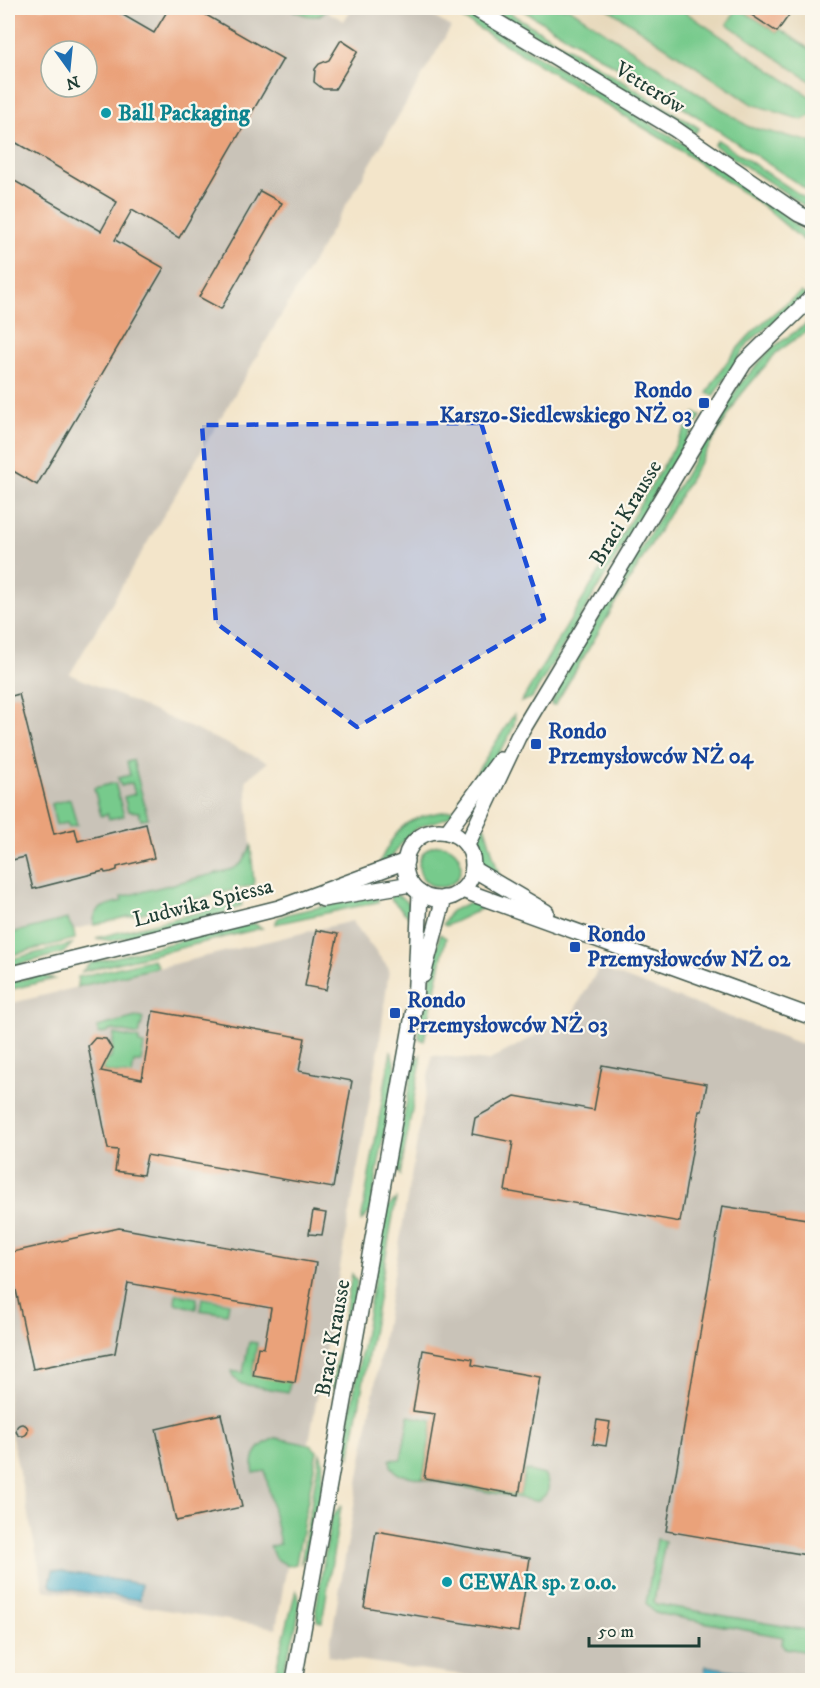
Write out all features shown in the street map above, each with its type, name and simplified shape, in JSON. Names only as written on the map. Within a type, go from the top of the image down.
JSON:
[{"type":"street","name":"Vetterów","points":[[474,8],[675,129],[806,217],[813,231]]},
{"type":"street","name":"Braci Krausse","points":[[447,832],[518,737],[744,363],[813,297]]},
{"type":"street","name":"Braci Krausse","points":[[787,324],[813,313]]},
{"type":"street","name":"Braci Krausse","points":[[467,845],[518,737]]},
{"type":"street","points":[[279,908],[416,888],[444,898],[462,890],[469,881],[473,869],[472,857],[467,845],[459,837],[447,832],[431,832],[416,840],[406,861],[416,888]]},
{"type":"street","name":"Ludwika Spiessa","points":[[8,975],[279,908],[406,861]]},
{"type":"street","points":[[473,869],[586,934]]},
{"type":"street","name":"Braci Krausse","points":[[415,1004],[416,888]]},
{"type":"street","points":[[462,890],[813,1017]]},
{"type":"street","name":"Braci Krausse","points":[[294,1680],[415,1004],[444,898]]},
{"type":"highlighted area","points":[[481,423],[544,619],[357,727],[216,623],[202,425]]},
{"type":"shaded area","name":"Ball Packaging","points":[[8,8],[321,8],[344,21],[352,8],[418,8],[451,27],[70,674],[268,762],[246,780],[254,885],[8,946]]},
{"type":"shaded area","points":[[533,8],[812,8],[812,150],[747,136]]},
{"type":"shaded area","points":[[352,921],[389,969],[379,1048],[276,1628],[44,1590],[8,1419],[8,1004]]},
{"type":"shaded area","points":[[599,968],[812,1048],[812,1680],[497,1680],[328,1656],[432,1055],[488,1061],[570,1017]]},
{"type":"green space","points":[[289,8],[328,8],[320,15],[310,16]]},
{"type":"green space","points":[[445,8],[458,8],[682,143],[774,206],[809,237],[803,240],[763,206],[669,143]]},
{"type":"green space","points":[[490,8],[502,8],[699,128],[695,133]]},
{"type":"green space","points":[[519,8],[569,8],[749,127],[812,142],[812,193],[692,113]]},
{"type":"green space","points":[[607,8],[679,8],[812,98],[812,115],[802,120],[752,104]]},
{"type":"green space","points":[[738,8],[777,32],[780,29],[812,51],[812,82],[727,24]]},
{"type":"green space","points":[[718,140],[812,203],[812,211],[714,145]]},
{"type":"green space","points":[[801,292],[806,296],[749,342],[713,396],[707,393],[727,362],[748,337]]},
{"type":"green space","points":[[812,320],[812,327],[776,353],[739,397],[555,705],[551,705],[560,682],[740,384],[772,348]]},
{"type":"green space","points":[[695,413],[701,416],[532,698],[521,702]]},
{"type":"green space","points":[[514,714],[511,733],[504,745],[460,803],[460,798]]},
{"type":"green space","points":[[133,760],[148,818],[141,820],[139,812],[128,811],[124,797],[135,794],[132,783],[121,786],[118,778],[130,775],[127,762]]},
{"type":"green space","points":[[115,783],[124,816],[109,819],[107,814],[101,816],[94,788]]},
{"type":"green space","points":[[70,799],[77,825],[69,827],[67,823],[56,825],[51,804]]},
{"type":"green space","points":[[457,811],[447,818],[418,827],[404,839],[382,867],[380,861],[387,847],[408,823],[426,815]]},
{"type":"green space","points":[[481,825],[485,827],[499,875],[496,879],[487,868],[481,854],[479,840]]},
{"type":"green space","points":[[440,845],[448,846],[455,851],[460,858],[460,874],[455,881],[448,886],[440,887],[432,886],[425,881],[420,874],[419,866],[420,858],[425,851],[432,846]]},
{"type":"green space","points":[[251,846],[254,885],[94,925],[95,914],[106,906],[122,901],[121,897],[233,869],[243,862]]},
{"type":"green space","points":[[379,894],[378,902],[275,924],[278,918],[288,914]]},
{"type":"green space","points":[[389,894],[400,896],[406,901],[414,919],[411,919],[390,898]]},
{"type":"green space","points":[[241,902],[242,905],[229,912],[111,941],[96,938]]},
{"type":"green space","points":[[468,903],[485,904],[483,908],[446,926],[443,924],[451,911]]},
{"type":"green space","points":[[67,919],[74,931],[75,939],[8,956],[8,934]]},
{"type":"green space","points":[[253,923],[262,928],[81,972],[91,963]]},
{"type":"green space","points":[[440,934],[446,938],[424,1041],[419,1038],[419,1029]]},
{"type":"green space","points":[[72,944],[63,953],[8,967],[8,960]]},
{"type":"green space","points":[[153,959],[158,967],[77,987],[78,977]]},
{"type":"green space","points":[[40,975],[54,979],[8,990],[8,983]]},
{"type":"green space","points":[[136,1017],[143,1018],[139,1035],[113,1030],[99,1034],[97,1027]]},
{"type":"green space","points":[[114,1034],[139,1039],[139,1044],[144,1045],[141,1062],[134,1062],[132,1075],[103,1071],[105,1061],[111,1058]]},
{"type":"green space","points":[[391,1051],[396,1068],[370,1212],[361,1221]]},
{"type":"green space","points":[[421,1055],[400,1175],[395,1165],[414,1061]]},
{"type":"green space","points":[[396,1199],[350,1457],[345,1443],[387,1208]]},
{"type":"green space","points":[[352,1274],[357,1282],[341,1378],[331,1392]]},
{"type":"green space","points":[[176,1294],[197,1298],[196,1309],[175,1303]]},
{"type":"green space","points":[[202,1298],[229,1303],[227,1314],[200,1310]]},
{"type":"green space","points":[[249,1342],[257,1343],[252,1375],[290,1382],[288,1392],[242,1384],[233,1377],[231,1371],[243,1373]]},
{"type":"green space","points":[[409,1416],[433,1420],[423,1478],[520,1495],[525,1470],[544,1475],[548,1483],[548,1491],[535,1501],[398,1474],[391,1466],[390,1459],[401,1460]]},
{"type":"green space","points":[[276,1438],[310,1445],[317,1451],[296,1564],[288,1566],[275,1558],[270,1547],[280,1544],[265,1471],[254,1473],[253,1467],[257,1451],[265,1443]]},
{"type":"green space","points":[[320,1453],[323,1475],[319,1509],[311,1543],[301,1563]]},
{"type":"green space","points":[[341,1506],[322,1622],[317,1621],[316,1609],[331,1518]]},
{"type":"green space","points":[[657,1539],[665,1541],[654,1601],[656,1604],[812,1631],[812,1649],[803,1651],[785,1648],[782,1644],[783,1637],[655,1613],[646,1603]]},
{"type":"green space","points":[[296,1590],[299,1608],[294,1634],[280,1680],[273,1680]]},
{"type":"water","points":[[53,1570],[141,1584],[140,1600],[52,1587],[50,1584]]},
{"type":"water","points":[[706,1666],[766,1676],[765,1680],[703,1680]]},
{"type":"building","points":[[8,8],[111,8],[154,33],[169,8],[194,8],[283,59],[179,238],[132,210],[115,240],[164,268],[37,485],[8,468],[8,177],[101,231],[117,202],[8,138]]},
{"type":"building","points":[[741,8],[794,8],[777,32]]},
{"type":"building","points":[[341,40],[358,51],[335,89],[323,89],[314,82],[315,69],[319,64],[329,60]]},
{"type":"building","points":[[260,191],[282,203],[221,309],[199,297]]},
{"type":"building","points":[[19,694],[54,834],[75,829],[78,841],[146,824],[154,858],[117,867],[117,870],[111,872],[105,873],[104,871],[33,889],[25,857],[8,861],[8,697]]},
{"type":"building","points":[[316,930],[338,934],[326,990],[305,986]]},
{"type":"building","points":[[153,1011],[305,1038],[299,1071],[352,1081],[333,1188],[147,1155],[143,1175],[115,1171],[118,1150],[108,1149],[88,1046],[95,1038],[106,1039],[112,1049],[101,1071],[142,1079]]},
{"type":"building","points":[[602,1065],[707,1084],[702,1111],[699,1111],[680,1222],[505,1191],[513,1142],[472,1134],[475,1118],[515,1096],[594,1110]]},
{"type":"building","points":[[722,1206],[813,1220],[813,1556],[666,1531]]},
{"type":"building","points":[[313,1211],[326,1213],[322,1235],[309,1234]]},
{"type":"building","points":[[119,1228],[316,1263],[295,1383],[253,1376],[258,1347],[264,1348],[271,1308],[128,1283],[115,1353],[33,1369],[8,1253]]},
{"type":"building","points":[[423,1350],[473,1359],[472,1365],[540,1377],[519,1495],[424,1478],[435,1414],[413,1411]]},
{"type":"building","points":[[221,1414],[242,1507],[176,1521],[156,1429]]},
{"type":"building","points":[[597,1420],[610,1422],[606,1446],[593,1444]]},
{"type":"building","points":[[24,1424],[28,1430],[24,1436],[20,1436],[16,1428]]},
{"type":"building","name":"CEWAR sp. z o.o.","points":[[376,1531],[530,1558],[518,1632],[364,1607]]},
{"type":"place","name":"Ball Packaging","points":[[106,113]]},
{"type":"place","name":"Rondo Karszo-Siedlewskiego NŻ 03","points":[[704,403]]},
{"type":"place","name":"Rondo Przemysłowców NŻ 04","points":[[536,744]]},
{"type":"place","name":"Rondo Przemysłowców NŻ 02","points":[[575,947]]},
{"type":"place","name":"Rondo Przemysłowców NŻ 03","points":[[395,1013]]},
{"type":"place","name":"CEWAR sp. z o.o.","points":[[447,1582]]}]
